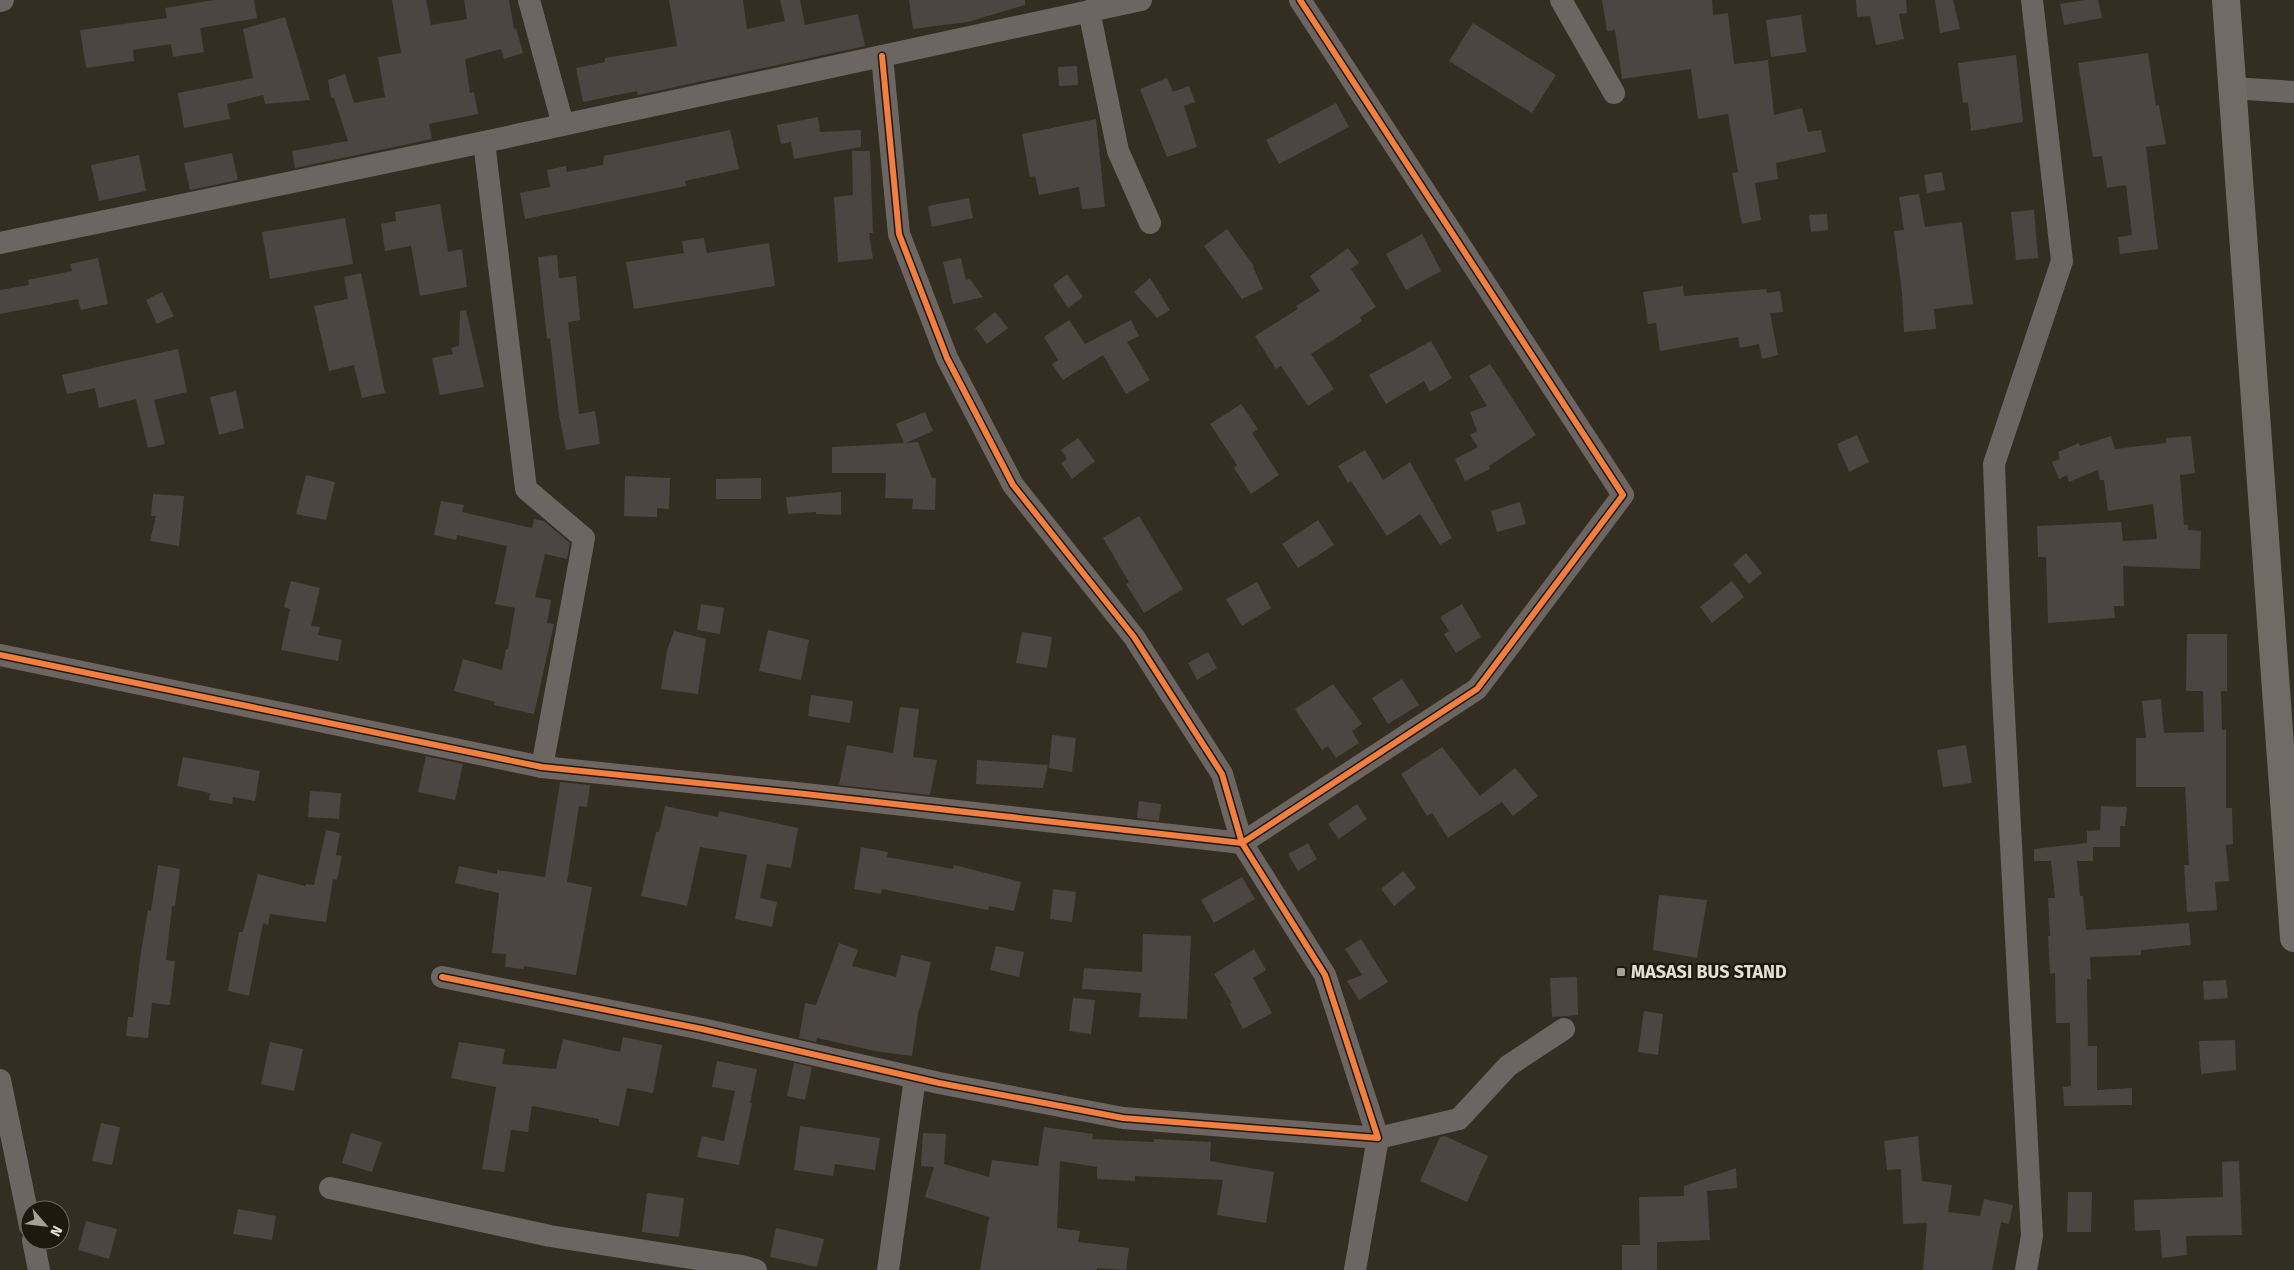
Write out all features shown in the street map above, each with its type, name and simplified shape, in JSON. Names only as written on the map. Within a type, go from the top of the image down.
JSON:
[{"type":"highway","points":[[2226,0],[2294,938]]},
{"type":"street","points":[[529,0],[563,125]]},
{"type":"street","points":[[0,243],[484,142],[1141,0]]},
{"type":"street","points":[[0,655],[542,767],[1242,843],[1477,689],[1622,495],[1300,0]]},
{"type":"street","points":[[1561,0],[1614,93]]},
{"type":"street","points":[[2026,1270],[2032,1236],[2002,677],[1994,464],[2062,261],[2032,0]]},
{"type":"street","points":[[1089,11],[1118,152],[1150,223]]},
{"type":"street","points":[[882,56],[899,234],[947,358],[1012,485],[1134,637],[1222,774],[1242,843],[1325,975],[1378,1138],[1356,1270]]},
{"type":"street","points":[[2232,88],[2294,92]]},
{"type":"street","points":[[484,142],[526,489],[584,538],[542,767]]},
{"type":"street","points":[[442,977],[702,1029],[915,1078],[1123,1118],[1378,1138],[1459,1119],[1508,1066],[1564,1029]]},
{"type":"street","points":[[888,1270],[915,1078]]},
{"type":"street","points":[[0,1080],[25,1200]]},
{"type":"street","points":[[330,1188],[550,1236],[742,1266],[756,1270]]},
{"type":"street","points":[[35,1250],[39,1270]]},
{"type":"building","points":[[214,0],[254,0],[257,18],[200,28],[204,52],[173,57],[171,44],[133,50],[134,61],[86,68],[80,30],[167,18],[165,8]]},
{"type":"building","points":[[392,0],[426,0],[431,25],[467,19],[464,0],[509,0],[514,29],[516,28],[523,53],[504,59],[501,49],[465,59],[470,93],[474,92],[478,114],[429,124],[432,139],[295,168],[292,151],[348,141],[334,98],[331,98],[328,80],[345,74],[354,103],[385,97],[378,57],[401,53]]},
{"type":"building","points":[[669,0],[743,0],[747,29],[785,21],[780,0],[800,0],[805,25],[858,14],[865,46],[638,95],[637,91],[583,102],[576,68],[605,62],[605,58],[677,46]]},
{"type":"building","points":[[909,0],[1025,0],[1025,5],[968,22],[913,29]]},
{"type":"building","points":[[1602,0],[1712,0],[1713,15],[1728,13],[1734,64],[1768,60],[1774,115],[1802,108],[1808,132],[1821,130],[1826,152],[1776,163],[1778,179],[1755,183],[1761,220],[1742,224],[1732,173],[1738,172],[1728,114],[1698,119],[1691,69],[1622,79],[1615,30],[1607,31]]},
{"type":"building","points":[[1856,0],[1906,0],[1907,13],[1899,14],[1904,39],[1876,45],[1870,16],[1857,17]]},
{"type":"building","points":[[1935,0],[1953,0],[1960,29],[1940,33]]},
{"type":"building","points":[[2098,0],[2102,18],[2064,25],[2060,4]]},
{"type":"building","points":[[1801,15],[1806,52],[1771,57],[1766,20]]},
{"type":"building","points":[[285,17],[310,100],[265,104],[263,95],[227,104],[230,119],[184,128],[178,93],[253,78],[243,29]]},
{"type":"building","points":[[1473,23],[1556,75],[1532,113],[1449,61]]},
{"type":"building","points":[[2148,53],[2156,106],[2159,105],[2166,144],[2146,147],[2158,249],[2120,254],[2118,237],[2132,235],[2126,185],[2107,188],[2102,156],[2093,157],[2078,63]]},
{"type":"building","points":[[2016,55],[2023,122],[1971,131],[1968,102],[1963,103],[1958,63]]},
{"type":"building","points":[[1077,66],[1078,85],[1059,86],[1058,67]]},
{"type":"building","points":[[1167,78],[1173,92],[1189,86],[1195,102],[1184,106],[1197,147],[1167,157],[1140,89]]},
{"type":"building","points":[[1336,103],[1349,127],[1279,164],[1266,140]]},
{"type":"building","points":[[818,117],[820,132],[861,130],[861,147],[794,159],[791,142],[781,144],[777,125]]},
{"type":"building","points":[[1096,119],[1105,207],[1082,209],[1079,187],[1039,195],[1035,176],[1030,177],[1022,134]]},
{"type":"building","points":[[730,130],[739,169],[685,181],[686,186],[525,219],[520,193],[550,187],[547,170],[566,166],[567,172],[603,165],[604,156]]},
{"type":"building","points":[[852,151],[870,151],[873,233],[869,233],[873,259],[838,262],[834,197],[853,195]]},
{"type":"building","points":[[232,153],[238,180],[190,190],[184,163]]},
{"type":"building","points":[[139,155],[146,191],[99,201],[91,165]]},
{"type":"building","points":[[1942,172],[1945,190],[1927,193],[1924,175]]},
{"type":"building","points":[[1919,194],[1925,227],[1962,222],[1973,304],[1934,309],[1936,329],[1904,332],[1902,293],[1894,231],[1904,230],[1899,197]]},
{"type":"building","points":[[969,198],[973,218],[932,227],[928,206]]},
{"type":"building","points":[[440,204],[448,252],[462,249],[467,287],[420,296],[411,246],[385,251],[381,224],[396,221],[395,212]]},
{"type":"building","points":[[2034,210],[2038,258],[2016,260],[2011,212]]},
{"type":"building","points":[[1827,214],[1828,230],[1811,232],[1809,215]]},
{"type":"building","points":[[345,218],[353,264],[270,279],[262,232]]},
{"type":"building","points":[[1227,229],[1254,266],[1263,289],[1242,299],[1204,246]]},
{"type":"building","points":[[1422,234],[1441,271],[1406,290],[1386,254]]},
{"type":"building","points":[[704,238],[707,253],[769,243],[775,286],[634,309],[626,262],[684,253],[682,241]]},
{"type":"building","points":[[1348,248],[1359,263],[1351,269],[1376,307],[1360,317],[1362,321],[1311,354],[1334,389],[1308,406],[1281,366],[1276,369],[1255,336],[1298,309],[1296,306],[1320,291],[1310,276]]},
{"type":"building","points":[[557,255],[559,278],[576,276],[580,320],[568,322],[579,414],[595,411],[600,444],[566,450],[559,415],[550,338],[547,339],[538,257]]},
{"type":"building","points":[[98,258],[108,304],[81,310],[78,299],[0,314],[0,290],[29,285],[28,280],[72,271],[70,264]]},
{"type":"building","points":[[961,258],[966,280],[970,279],[983,297],[953,304],[943,262]]},
{"type":"building","points":[[361,273],[385,393],[362,398],[354,365],[329,371],[314,306],[348,299],[344,277]]},
{"type":"building","points":[[1067,274],[1083,297],[1068,308],[1053,285]]},
{"type":"building","points":[[1150,278],[1170,310],[1157,318],[1134,292]]},
{"type":"building","points":[[1683,286],[1684,296],[1766,289],[1767,293],[1780,291],[1783,312],[1770,313],[1778,355],[1762,359],[1759,344],[1740,348],[1738,337],[1660,351],[1656,323],[1648,324],[1643,292]]},
{"type":"building","points":[[162,292],[174,316],[157,324],[146,300]]},
{"type":"building","points":[[466,310],[484,387],[440,395],[432,358],[453,354],[451,348],[459,346],[460,311]]},
{"type":"building","points":[[995,312],[1008,328],[987,344],[975,328]]},
{"type":"building","points":[[1069,320],[1085,344],[1131,320],[1139,336],[1127,342],[1150,380],[1126,394],[1103,355],[1063,380],[1052,364],[1058,360],[1044,337]]},
{"type":"building","points":[[1431,341],[1452,378],[1430,392],[1424,381],[1386,404],[1369,375]]},
{"type":"building","points":[[178,349],[187,392],[154,400],[165,444],[148,448],[136,399],[99,408],[95,388],[67,394],[62,375]]},
{"type":"building","points":[[1490,364],[1536,435],[1489,466],[1490,469],[1465,481],[1455,459],[1478,447],[1470,435],[1477,431],[1470,412],[1487,406],[1469,376]]},
{"type":"building","points":[[236,391],[244,428],[219,435],[210,397]]},
{"type":"building","points":[[1241,404],[1258,429],[1252,433],[1279,475],[1251,494],[1234,468],[1237,465],[1210,424]]},
{"type":"building","points":[[925,412],[933,431],[906,443],[918,442],[932,478],[936,478],[935,510],[912,509],[913,499],[885,498],[886,473],[832,473],[832,447],[904,443],[896,424]]},
{"type":"building","points":[[1857,435],[1869,462],[1849,472],[1837,444]]},
{"type":"building","points":[[2111,436],[2115,449],[2166,443],[2166,438],[2191,436],[2195,473],[2180,475],[2184,525],[2188,525],[2188,530],[2201,531],[2200,569],[2123,566],[2124,606],[2114,606],[2115,618],[2048,623],[2046,557],[2038,557],[2037,526],[2121,522],[2123,541],[2157,539],[2153,504],[2108,511],[2104,480],[2100,480],[2098,470],[2069,482],[2067,475],[2059,479],[2052,462],[2060,459],[2058,452],[2079,443],[2080,446]]},
{"type":"building","points":[[1078,438],[1095,461],[1072,479],[1061,463],[1067,459],[1061,450]]},
{"type":"building","points":[[1365,450],[1383,480],[1410,462],[1452,538],[1440,545],[1420,514],[1387,536],[1351,481],[1348,483],[1338,466]]},
{"type":"building","points":[[306,475],[335,482],[326,520],[296,514]]},
{"type":"building","points":[[625,476],[670,478],[669,509],[657,508],[657,517],[624,516]]},
{"type":"building","points":[[761,478],[761,499],[716,499],[716,479]]},
{"type":"building","points":[[841,492],[841,515],[816,514],[816,512],[788,514],[786,497]]},
{"type":"building","points":[[153,494],[184,496],[179,546],[150,541],[156,516],[151,516]]},
{"type":"building","points":[[441,501],[464,505],[462,512],[532,528],[534,519],[544,521],[570,543],[567,559],[545,554],[535,597],[551,600],[547,623],[554,624],[534,714],[494,705],[495,702],[454,691],[463,659],[502,670],[506,649],[508,649],[515,608],[495,604],[507,546],[457,535],[456,540],[434,535]]},
{"type":"building","points":[[1520,502],[1526,524],[1497,532],[1491,511]]},
{"type":"building","points":[[1139,516],[1183,589],[1144,613],[1126,584],[1129,582],[1103,538]]},
{"type":"building","points":[[1318,520],[1334,545],[1298,568],[1282,544]]},
{"type":"building","points":[[1746,553],[1762,573],[1749,584],[1733,564]]},
{"type":"building","points":[[291,581],[320,588],[311,626],[320,627],[318,635],[342,640],[338,661],[281,650],[290,609],[284,607]]},
{"type":"building","points":[[1732,581],[1744,597],[1712,623],[1700,607]]},
{"type":"building","points":[[1257,582],[1271,608],[1242,626],[1226,599]]},
{"type":"building","points":[[701,604],[724,608],[720,634],[697,630]]},
{"type":"building","points":[[1462,604],[1481,637],[1456,653],[1444,634],[1449,631],[1440,617]]},
{"type":"building","points":[[768,630],[809,640],[801,680],[759,671]]},
{"type":"building","points":[[674,631],[706,639],[698,694],[661,689],[667,650]]},
{"type":"building","points":[[1022,632],[1052,637],[1047,668],[1016,663]]},
{"type":"building","points":[[2187,634],[2227,634],[2227,691],[2221,691],[2222,730],[2226,730],[2226,808],[2232,808],[2233,844],[2226,845],[2229,881],[2215,882],[2217,910],[2187,912],[2184,865],[2189,865],[2185,787],[2136,787],[2136,738],[2146,738],[2142,701],[2161,699],[2164,733],[2204,732],[2203,691],[2186,691]]},
{"type":"building","points":[[1208,652],[1217,668],[1197,680],[1188,663]]},
{"type":"building","points":[[1402,679],[1419,705],[1388,724],[1372,698]]},
{"type":"building","points":[[1333,684],[1362,724],[1352,731],[1359,743],[1336,758],[1328,746],[1322,750],[1295,709]]},
{"type":"building","points":[[811,695],[853,701],[850,723],[808,716]]},
{"type":"building","points":[[900,707],[919,709],[913,757],[937,760],[930,795],[839,785],[847,745],[893,753]]},
{"type":"building","points":[[1052,735],[1076,738],[1072,772],[1049,768]]},
{"type":"building","points":[[1966,745],[1972,783],[1943,787],[1937,750]]},
{"type":"building","points":[[1442,747],[1480,796],[1515,768],[1538,796],[1513,816],[1502,802],[1448,838],[1432,813],[1427,816],[1401,774]]},
{"type":"building","points":[[426,756],[463,764],[455,800],[418,792]]},
{"type":"building","points":[[183,757],[260,771],[255,801],[233,797],[232,804],[209,800],[210,793],[177,786]]},
{"type":"building","points":[[977,760],[1048,765],[1043,788],[976,784]]},
{"type":"building","points":[[560,782],[590,785],[587,807],[579,806],[567,882],[592,887],[576,975],[524,966],[524,969],[505,967],[506,954],[492,953],[499,893],[455,883],[459,866],[497,874],[497,870],[545,877]]},
{"type":"building","points":[[310,791],[341,793],[339,819],[308,817]]},
{"type":"building","points":[[1139,801],[1161,804],[1159,821],[1137,818]]},
{"type":"building","points":[[1357,804],[1367,819],[1339,839],[1328,824]]},
{"type":"building","points":[[665,806],[718,817],[719,811],[798,828],[791,868],[767,864],[760,898],[777,902],[772,927],[735,919],[747,855],[700,847],[687,906],[641,896],[656,832],[659,832]]},
{"type":"building","points":[[2101,806],[2127,807],[2125,826],[2120,826],[2120,847],[2093,847],[2093,861],[2077,861],[2080,896],[2083,896],[2086,930],[2189,923],[2191,945],[2141,950],[2141,955],[2090,957],[2091,979],[2087,979],[2088,1046],[2097,1046],[2097,1090],[2132,1088],[2132,1105],[2064,1106],[2063,1087],[2071,1086],[2070,1023],[2056,1023],[2055,973],[2050,974],[2048,898],[2055,898],[2051,861],[2034,861],[2034,849],[2087,843],[2087,831],[2100,830]]},
{"type":"building","points":[[326,830],[340,833],[336,855],[342,856],[337,880],[333,879],[326,922],[270,914],[268,925],[263,923],[249,996],[228,991],[239,932],[243,932],[258,874],[305,886],[306,884],[314,885]]},
{"type":"building","points":[[1308,843],[1317,859],[1298,871],[1288,854]]},
{"type":"building","points":[[861,847],[888,852],[887,857],[953,869],[954,865],[1021,882],[1014,911],[989,906],[988,910],[882,889],[881,894],[854,889]]},
{"type":"building","points":[[158,865],[180,869],[175,906],[172,906],[166,960],[175,961],[170,1005],[152,1003],[148,1038],[126,1036],[128,1017],[133,1017],[140,958],[148,910],[151,911]]},
{"type":"building","points":[[1403,871],[1416,888],[1394,906],[1381,889]]},
{"type":"building","points":[[1242,877],[1255,899],[1214,923],[1201,900]]},
{"type":"building","points":[[1053,889],[1076,892],[1072,922],[1050,919]]},
{"type":"building","points":[[1659,895],[1707,900],[1697,958],[1653,950]]},
{"type":"building","points":[[1143,934],[1191,936],[1187,1019],[1139,1017],[1141,993],[1082,989],[1084,968],[1142,972]]},
{"type":"building","points":[[1361,939],[1388,982],[1359,1000],[1347,981],[1362,975],[1345,949]]},
{"type":"building","points":[[839,943],[858,950],[852,966],[896,977],[901,955],[931,962],[919,1008],[912,1056],[875,1051],[817,1038],[816,1042],[799,1038],[805,1003],[816,1005]]},
{"type":"building","points":[[996,946],[1024,952],[1019,977],[990,970]]},
{"type":"building","points":[[1254,949],[1266,970],[1253,978],[1272,1013],[1243,1029],[1230,1004],[1232,1003],[1214,974]]},
{"type":"building","points":[[1577,977],[1578,1015],[1552,1017],[1550,978]]},
{"type":"building","points":[[2226,980],[2228,998],[2204,1000],[2203,981]]},
{"type":"building","points":[[1073,998],[1095,1000],[1091,1034],[1069,1031]]},
{"type":"building","points":[[1644,1011],[1663,1014],[1658,1055],[1638,1052]]},
{"type":"building","points":[[623,1037],[662,1045],[653,1093],[627,1088],[619,1126],[599,1122],[599,1119],[532,1106],[528,1132],[511,1130],[504,1172],[482,1169],[496,1087],[451,1078],[459,1042],[505,1049],[502,1064],[556,1069],[563,1039],[620,1052]]},
{"type":"building","points":[[2235,1040],[2236,1070],[2201,1074],[2199,1041]]},
{"type":"building","points":[[270,1042],[303,1049],[294,1091],[261,1084]]},
{"type":"building","points":[[717,1061],[757,1069],[739,1165],[697,1157],[702,1136],[724,1141],[735,1091],[712,1087]]},
{"type":"building","points":[[794,1063],[812,1067],[805,1100],[787,1096]]},
{"type":"building","points":[[101,1123],[120,1127],[112,1165],[92,1161]]},
{"type":"building","points":[[800,1126],[880,1138],[875,1170],[835,1164],[833,1176],[794,1170]]},
{"type":"building","points":[[1044,1127],[1093,1134],[1092,1139],[1154,1142],[1154,1139],[1211,1142],[1210,1161],[1274,1172],[1266,1223],[1217,1215],[1223,1180],[1135,1176],[1135,1181],[1097,1179],[1097,1167],[1060,1161],[1057,1228],[1080,1231],[1078,1242],[1129,1248],[1126,1270],[1097,1268],[1097,1270],[980,1270],[989,1217],[925,1197],[934,1167],[921,1166],[923,1133],[946,1134],[944,1164],[989,1177],[992,1160],[1038,1166]]},
{"type":"building","points":[[351,1133],[382,1142],[372,1172],[342,1163]]},
{"type":"building","points":[[1445,1136],[1488,1156],[1467,1202],[1420,1181],[1440,1137]]},
{"type":"building","points":[[1918,1136],[1922,1181],[1952,1185],[1948,1212],[1980,1216],[1984,1199],[2013,1205],[2009,1224],[2001,1222],[1992,1270],[1923,1270],[1927,1223],[1903,1224],[1901,1169],[1887,1170],[1884,1141]]},
{"type":"building","points":[[2239,1161],[2242,1235],[2186,1236],[2187,1255],[2162,1258],[2160,1230],[2135,1231],[2134,1200],[2223,1197],[2222,1162]]},
{"type":"building","points":[[1736,1168],[1737,1188],[1707,1191],[1710,1240],[1657,1242],[1657,1270],[1622,1270],[1622,1245],[1640,1245],[1639,1197],[1684,1196],[1684,1186]]},
{"type":"building","points":[[2068,1192],[2092,1192],[2091,1232],[2067,1232]]},
{"type":"building","points":[[647,1193],[684,1198],[679,1237],[642,1232]]},
{"type":"building","points":[[238,1209],[276,1216],[272,1240],[233,1234]]},
{"type":"building","points":[[86,1221],[117,1229],[109,1259],[78,1250]]},
{"type":"building","points":[[776,1228],[824,1239],[817,1267],[770,1257]]},
{"type":"cycle path","points":[[0,655],[542,767],[805,794],[1242,843],[1477,689],[1623,495],[1300,0]]},
{"type":"cycle path","points":[[442,977],[702,1029],[939,1083],[1123,1118],[1378,1138],[1325,975],[1242,843],[1222,774],[1134,637],[1013,485],[947,358],[899,234],[882,56]]},
{"type":"place","name":"MASASI BUS STAND","points":[[1621,972]]}]
